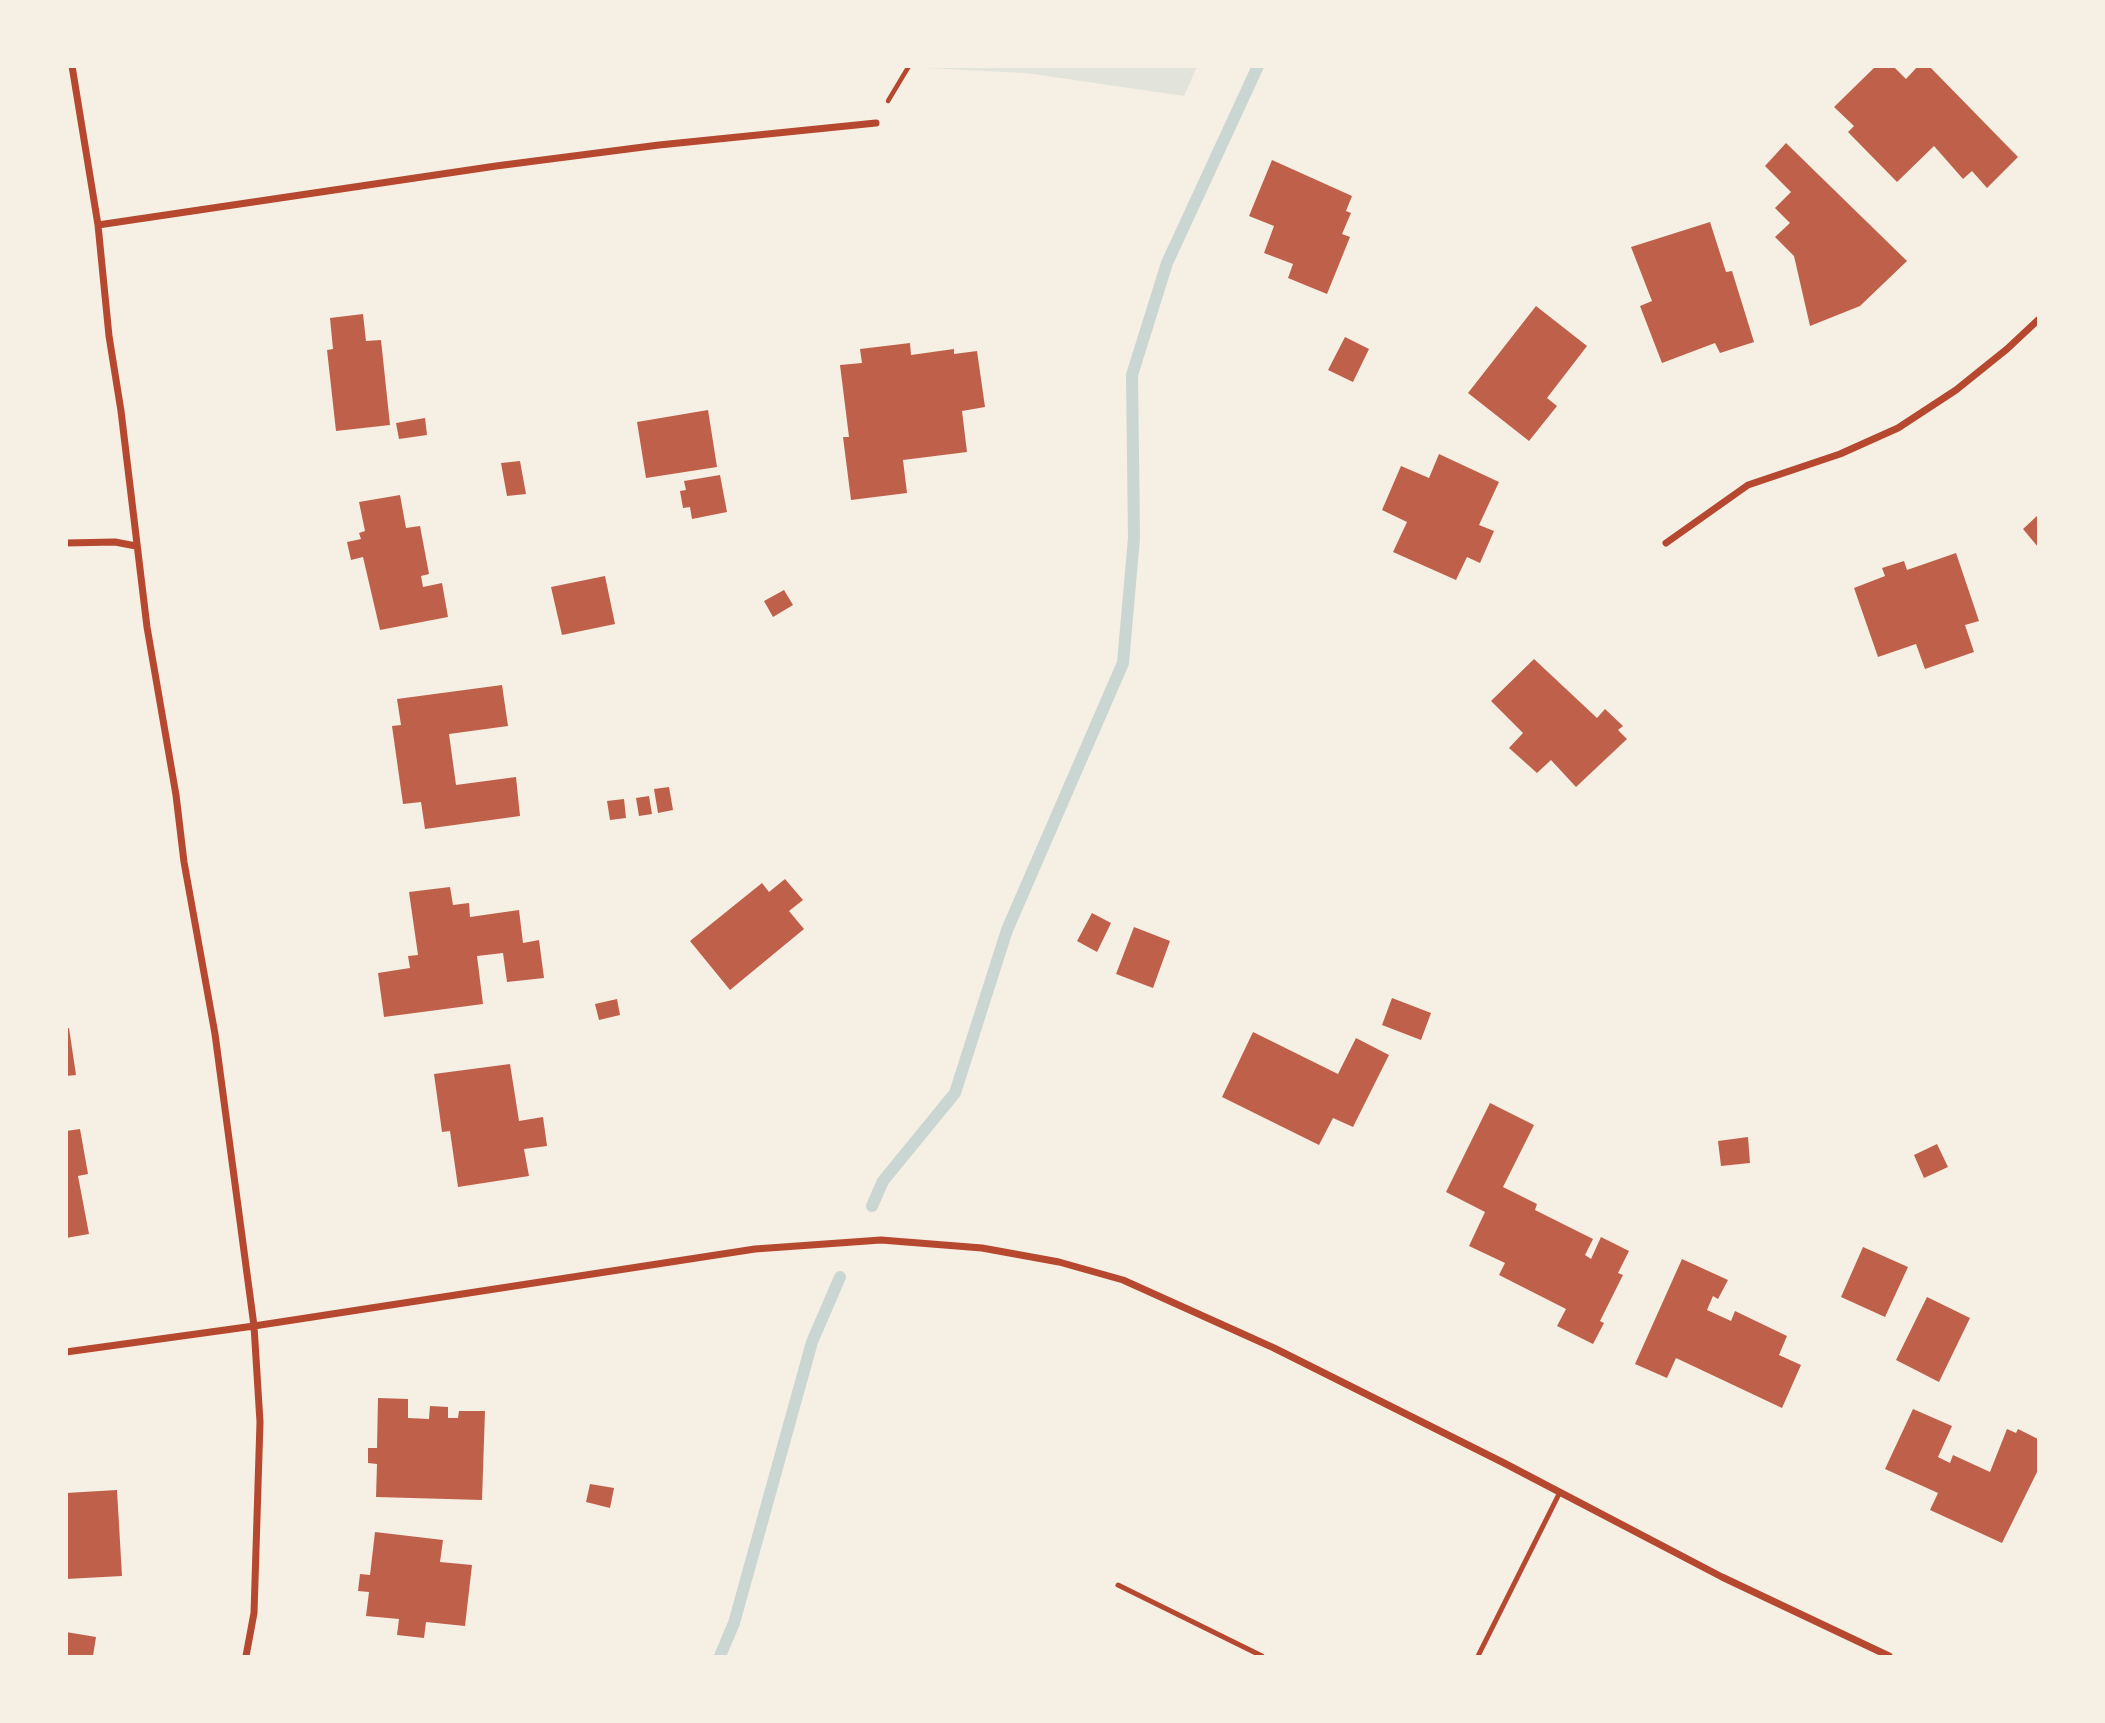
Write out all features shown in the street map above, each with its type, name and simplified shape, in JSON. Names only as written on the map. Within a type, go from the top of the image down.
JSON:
[{"type":"street","points":[[72,66],[98,225],[109,335],[147,626],[176,795],[184,863],[215,1034],[254,1326],[260,1422],[254,1613],[246,1657]]},
{"type":"street","points":[[98,225],[523,162],[876,123]]},
{"type":"street","points":[[1666,543],[1748,485],[1840,454],[1898,428],[1956,390],[2039,320]]},
{"type":"street","points":[[66,543],[114,542],[136,546]]},
{"type":"street","points":[[66,1352],[755,1249],[881,1240],[982,1248],[1059,1262],[1123,1280],[1274,1349],[1560,1492],[1722,1577],[1889,1657]]},
{"type":"lane","points":[[1478,1657],[1560,1492]]},
{"type":"lane","points":[[1118,1585],[1262,1657]]},
{"type":"path","points":[[876,123],[909,66]]},
{"type":"shaded area","points":[[906,67],[1197,67],[1184,96],[1026,73]]},
{"type":"building","points":[[1876,66],[1893,66],[1906,79],[1918,66],[1929,66],[2018,157],[1987,188],[1972,171],[1963,179],[1934,146],[1897,182],[1848,132],[1854,126],[1834,107]]},
{"type":"building","points":[[1786,143],[1907,261],[1860,306],[1810,326],[1794,256],[1775,237],[1790,223],[1775,208],[1791,192],[1765,166]]},
{"type":"building","points":[[1272,160],[1352,196],[1346,211],[1351,213],[1342,234],[1350,237],[1327,294],[1288,278],[1293,264],[1264,253],[1274,226],[1249,216]]},
{"type":"building","points":[[1710,222],[1726,272],[1732,271],[1754,342],[1720,353],[1715,343],[1662,363],[1640,306],[1652,301],[1631,247]]},
{"type":"building","points":[[1536,306],[1587,346],[1547,398],[1557,406],[1529,441],[1468,393]]},
{"type":"building","points":[[363,314],[366,341],[381,340],[390,425],[336,431],[327,350],[333,349],[330,318]]},
{"type":"building","points":[[1345,337],[1369,349],[1353,382],[1328,370]]},
{"type":"building","points":[[910,343],[911,355],[954,349],[954,354],[977,351],[985,407],[962,411],[967,452],[903,460],[907,493],[851,500],[843,437],[849,437],[840,365],[862,363],[860,349]]},
{"type":"building","points":[[708,410],[717,467],[646,478],[637,422]]},
{"type":"building","points":[[425,418],[427,435],[399,439],[396,423]]},
{"type":"building","points":[[1439,454],[1499,482],[1479,525],[1494,531],[1480,563],[1467,557],[1456,580],[1393,552],[1407,522],[1382,510],[1401,466],[1429,478]]},
{"type":"building","points":[[520,461],[526,494],[507,496],[501,463]]},
{"type":"building","points":[[720,475],[727,512],[692,519],[690,507],[683,508],[680,491],[686,490],[684,481]]},
{"type":"building","points":[[400,495],[406,528],[420,526],[429,574],[421,576],[423,587],[442,583],[448,617],[380,630],[363,557],[351,560],[347,542],[361,539],[359,533],[365,531],[359,502]]},
{"type":"building","points":[[2038,515],[2038,547],[2023,529]]},
{"type":"building","points":[[1956,553],[1979,621],[1965,625],[1974,652],[1925,669],[1916,644],[1878,657],[1854,588],[1885,576],[1882,568],[1904,561],[1907,570]]},
{"type":"building","points":[[605,576],[615,624],[562,635],[551,587]]},
{"type":"building","points":[[784,590],[793,605],[773,617],[764,601]]},
{"type":"building","points":[[1534,659],[1597,718],[1605,709],[1623,726],[1618,730],[1627,739],[1576,787],[1551,760],[1537,773],[1509,748],[1523,733],[1491,701]]},
{"type":"building","points":[[502,685],[508,726],[449,734],[456,785],[516,777],[520,816],[425,829],[421,802],[403,804],[392,726],[401,725],[397,699]]},
{"type":"building","points":[[669,787],[673,810],[658,813],[654,789]]},
{"type":"building","points":[[649,796],[652,814],[639,816],[636,798]]},
{"type":"building","points":[[624,799],[626,818],[610,820],[607,801]]},
{"type":"building","points":[[785,879],[803,900],[789,911],[804,929],[730,990],[690,941],[762,883],[769,892]]},
{"type":"building","points":[[450,887],[453,905],[469,903],[470,917],[519,910],[523,943],[539,940],[544,978],[507,982],[503,953],[477,956],[483,1004],[384,1017],[378,973],[410,968],[408,956],[418,955],[409,892]]},
{"type":"building","points":[[1092,913],[1111,923],[1097,952],[1077,941]]},
{"type":"building","points":[[1134,927],[1170,941],[1153,988],[1116,974]]},
{"type":"building","points":[[1392,998],[1431,1013],[1421,1040],[1382,1025]]},
{"type":"building","points":[[617,999],[620,1015],[599,1020],[595,1004]]},
{"type":"building","points":[[69,1028],[76,1075],[66,1076],[66,1029]]},
{"type":"building","points":[[1253,1032],[1338,1074],[1356,1038],[1389,1055],[1353,1127],[1333,1118],[1319,1145],[1222,1097]]},
{"type":"building","points":[[510,1064],[519,1121],[543,1117],[547,1146],[524,1149],[529,1176],[458,1187],[450,1131],[442,1132],[434,1074]]},
{"type":"building","points":[[1490,1103],[1534,1125],[1503,1187],[1537,1204],[1535,1210],[1593,1239],[1585,1255],[1591,1259],[1601,1237],[1629,1251],[1618,1273],[1623,1275],[1600,1321],[1604,1323],[1593,1344],[1557,1326],[1566,1309],[1499,1275],[1505,1263],[1469,1246],[1485,1212],[1446,1192]]},
{"type":"building","points":[[80,1129],[88,1174],[78,1176],[89,1234],[66,1238],[66,1131]]},
{"type":"building","points":[[1748,1137],[1750,1163],[1721,1166],[1718,1141]]},
{"type":"building","points":[[1937,1144],[1948,1167],[1924,1178],[1914,1155]]},
{"type":"building","points":[[1863,1247],[1908,1267],[1885,1317],[1841,1297]]},
{"type":"building","points":[[1682,1259],[1728,1280],[1718,1299],[1713,1296],[1707,1310],[1731,1321],[1735,1311],[1787,1336],[1779,1355],[1801,1365],[1782,1408],[1676,1358],[1667,1378],[1635,1364]]},
{"type":"building","points":[[1927,1297],[1970,1318],[1939,1382],[1896,1360]]},
{"type":"building","points":[[378,1398],[408,1399],[408,1418],[429,1419],[430,1406],[448,1407],[448,1418],[458,1418],[459,1411],[485,1411],[482,1500],[376,1497],[377,1464],[368,1463],[368,1448],[377,1448]]},
{"type":"building","points":[[1913,1409],[1952,1426],[1938,1457],[1950,1463],[1953,1455],[1990,1472],[2007,1429],[2016,1433],[2018,1429],[2038,1439],[2038,1470],[2002,1543],[1930,1510],[1938,1493],[1885,1469]]},
{"type":"building","points":[[590,1484],[614,1488],[610,1508],[586,1502]]},
{"type":"building","points":[[117,1490],[122,1576],[66,1579],[66,1493]]},
{"type":"building","points":[[375,1532],[443,1540],[440,1562],[472,1565],[465,1626],[426,1622],[424,1638],[397,1635],[399,1619],[366,1616],[369,1592],[358,1591],[360,1574],[370,1575]]},
{"type":"building","points":[[66,1632],[96,1637],[93,1656],[66,1656]]},
{"type":"waterway","points":[[872,1206],[883,1181],[955,1093],[1007,930],[1123,663],[1134,538],[1132,375],[1167,263],[1258,66]]},
{"type":"waterway","points":[[720,1656],[734,1623],[812,1342],[840,1277]]}]
